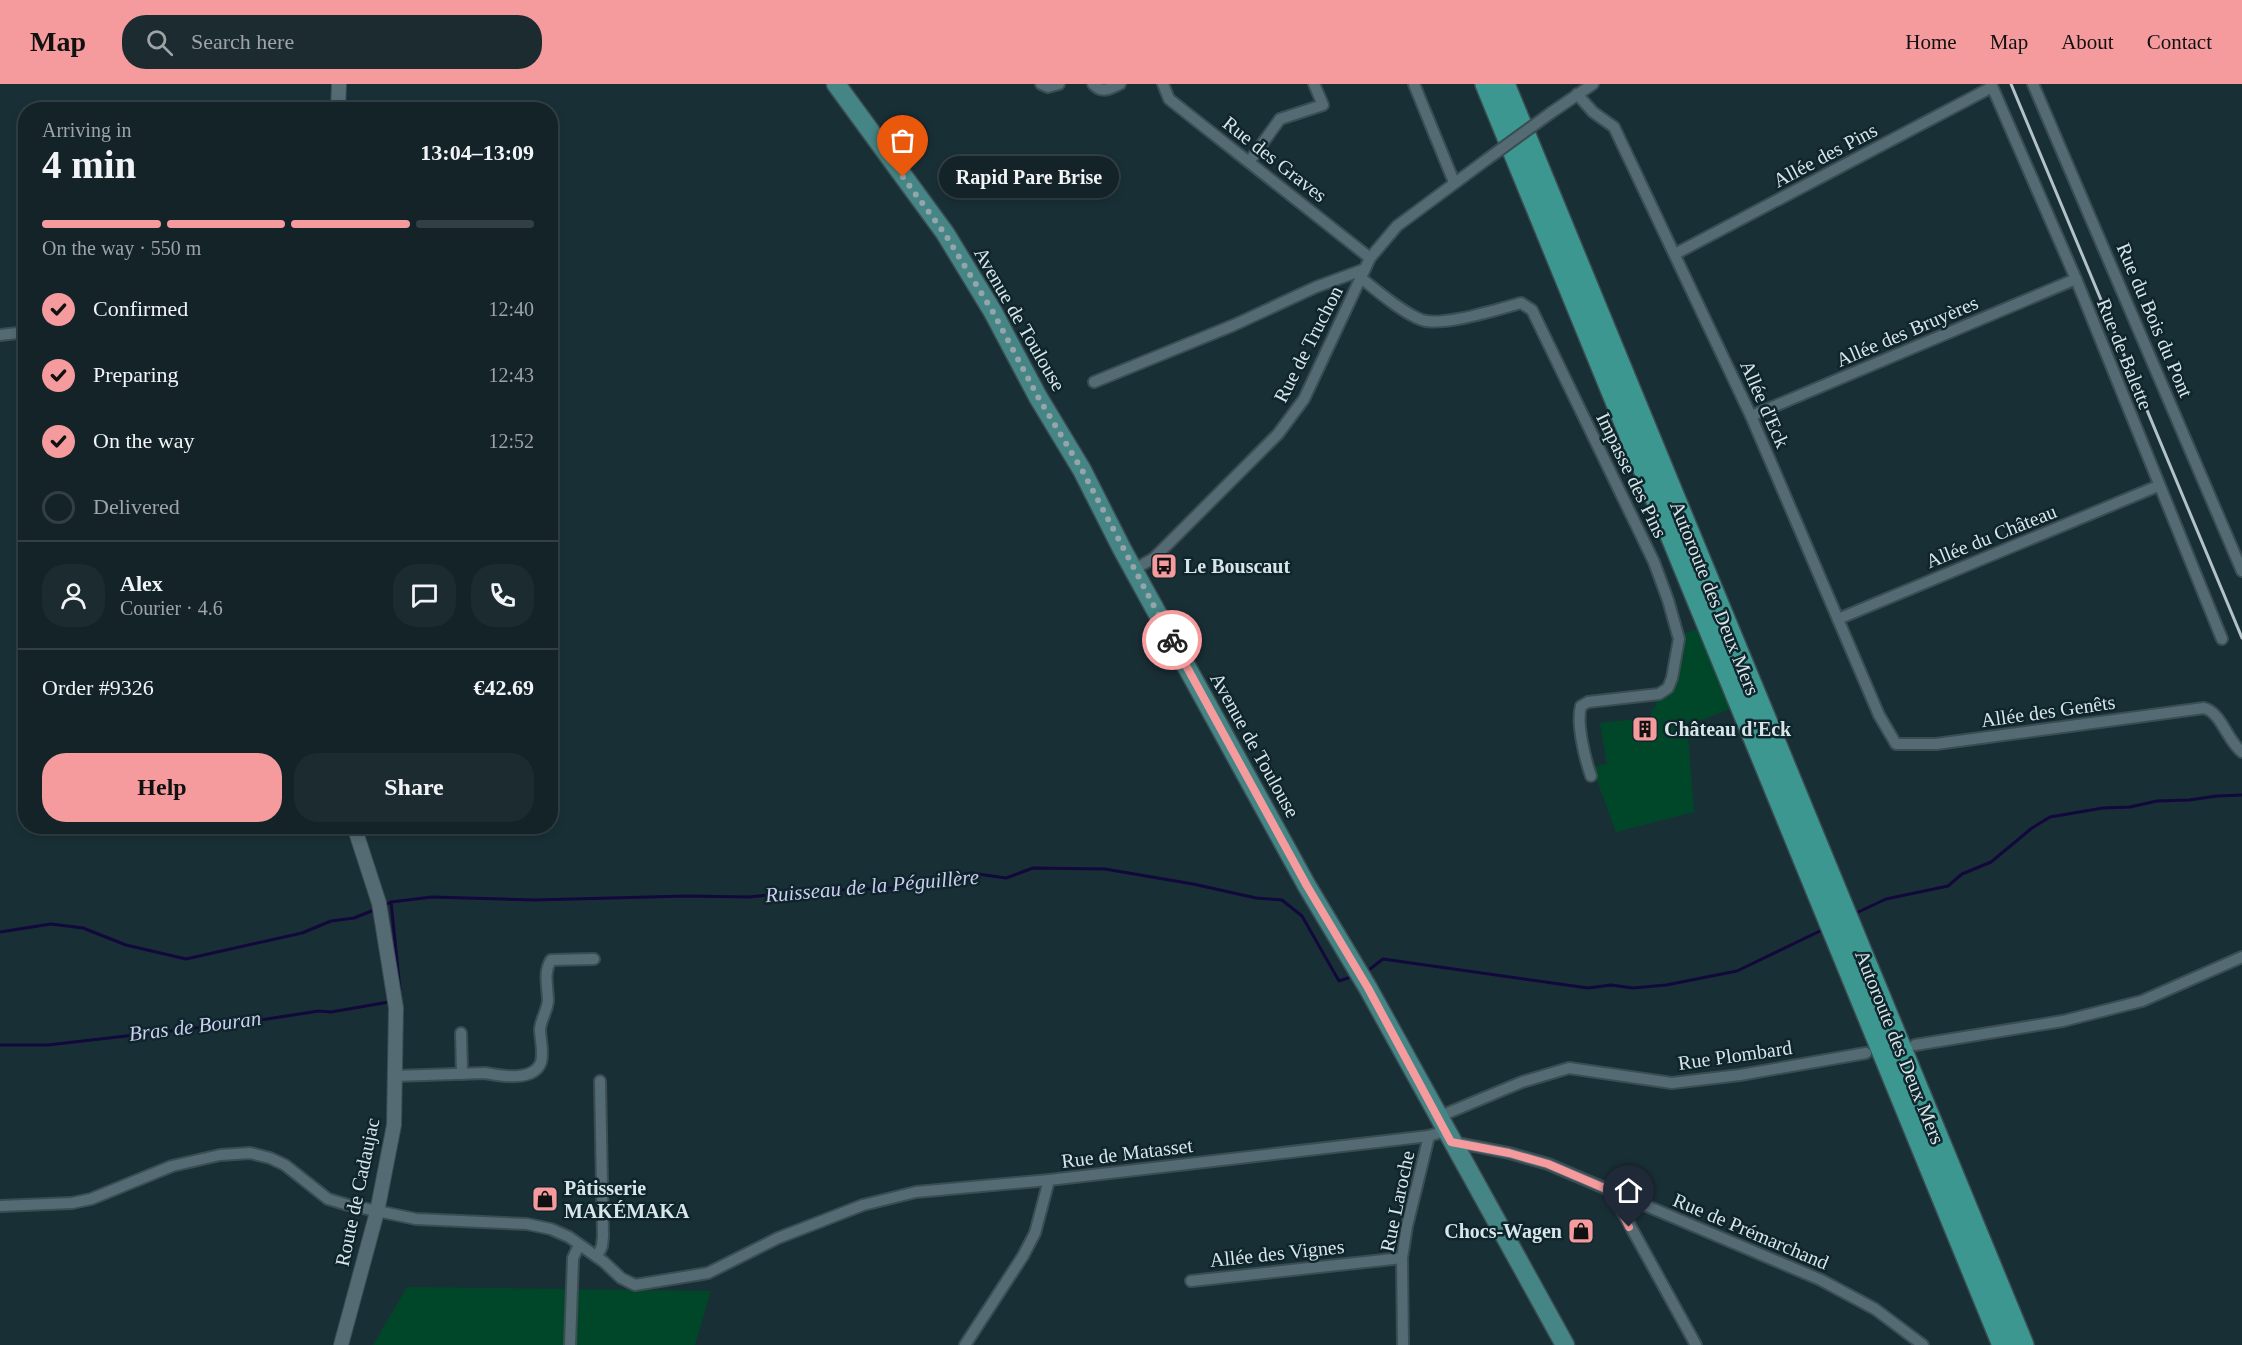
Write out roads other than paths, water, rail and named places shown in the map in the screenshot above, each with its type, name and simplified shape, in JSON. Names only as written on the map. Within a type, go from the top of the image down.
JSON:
[{"type":"highway","name":"Autoroute des Deux Mers","points":[[1486,84],[2003,1345]]},
{"type":"highway","name":"Autoroute des Deux Mers","points":[[1504,84],[2023,1345]]},
{"type":"main road","name":"Avenue de Toulouse","points":[[836,84],[945,234],[978,287],[1082,470],[1133,570],[1307,886],[1368,988],[1441,1131],[1565,1345]]},
{"type":"street","points":[[338,102],[339,84]]},
{"type":"street","points":[[1041,84],[1048,87],[1059,84]]},
{"type":"street","points":[[1093,84],[1102,91],[1120,84]]},
{"type":"street","name":"Rue des Graves","points":[[1163,84],[1169,99],[1370,258]]},
{"type":"street","points":[[1249,162],[1280,119],[1323,105],[1314,84]]},
{"type":"street","points":[[1414,84],[1454,182]]},
{"type":"street","points":[[1577,94],[1593,84]]},
{"type":"street","name":"Rue du Bois du Pont","points":[[2033,84],[2242,571]]},
{"type":"street","name":"Allée des Pins","points":[[1675,254],[1992,85]]},
{"type":"street","name":"Rue de Balette","points":[[1992,85],[2076,279],[2158,486],[2222,639]]},
{"type":"street","name":"Rue de Truchon","points":[[1133,570],[1154,558],[1278,434],[1304,399],[1370,258],[1397,226],[1577,94]]},
{"type":"street","name":"Allée d'Eck","points":[[1577,94],[1593,112],[1614,127],[1751,416],[1879,714],[1896,744]]},
{"type":"street","points":[[1094,382],[1234,325],[1316,287],[1363,274]]},
{"type":"street","name":"Impasse des Pins","points":[[1363,274],[1391,301],[1423,320],[1454,320],[1521,303],[1532,310],[1654,562],[1679,639],[1672,678],[1668,688],[1659,694],[1588,702],[1581,706],[1585,755],[1591,776]]},
{"type":"street","name":"Allée des Bruyères","points":[[1751,416],[2076,279]]},
{"type":"street","points":[[0,335],[18,333]]},
{"type":"street","name":"Allée du Château","points":[[1838,619],[2158,486]]},
{"type":"street","points":[[2230,543],[2242,538]]},
{"type":"street","name":"Allée des Genêts","points":[[1896,744],[1936,744],[2205,708],[2212,711],[2231,742],[2242,752]]},
{"type":"street","name":"Route de Cadaujac","points":[[341,1345],[377,1212],[394,1125],[396,1008],[379,903],[357,834]]},
{"type":"street","points":[[1916,1045],[2063,1021],[2142,1001],[2242,957]]},
{"type":"street","points":[[395,1076],[485,1073],[499,1076],[522,1076],[537,1068],[541,1061],[540,1028],[548,1001],[547,967],[551,960],[594,959]]},
{"type":"street","points":[[461,1033],[462,1074]]},
{"type":"street","name":"Rue Plombard","points":[[1441,1131],[1522,1082],[1569,1068],[1672,1083],[1740,1075],[1866,1053]]},
{"type":"street","points":[[597,1257],[603,1236],[600,1081]]},
{"type":"street","name":"Rue de Matasset","points":[[0,1206],[72,1203],[92,1199],[172,1166],[220,1155],[250,1153],[285,1165],[328,1198],[377,1212],[416,1219],[527,1224],[550,1229],[569,1237],[621,1278],[635,1285],[708,1273],[778,1238],[863,1205],[916,1192],[1049,1180],[1441,1131]]},
{"type":"street","name":"Rue de Prémarchand","points":[[1441,1131],[1548,1164],[1821,1280],[1875,1309],[1923,1345]]},
{"type":"street","name":"Rue Laroche","points":[[1403,1345],[1402,1258],[1407,1226],[1441,1131]]},
{"type":"street","points":[[965,1345],[1023,1256],[1035,1233],[1049,1180]]},
{"type":"street","points":[[1611,1191],[1696,1345]]},
{"type":"street","points":[[570,1345],[573,1258],[579,1245]]},
{"type":"street","name":"Allée des Vignes","points":[[1191,1281],[1402,1258]]},
{"type":"waterway","name":"Ruisseau de la Péguillère","points":[[1854,914],[1886,899],[1948,886],[1962,874],[1991,862],[2032,828],[2050,817],[2103,808],[2130,807],[2157,801],[2242,795]]},
{"type":"waterway","name":"Ruisseau de la Péguillère","points":[[385,905],[391,902],[432,897],[534,900],[687,896],[749,897],[812,891],[895,888],[971,873],[1006,878],[1033,868],[1105,869],[1193,884],[1256,898],[1282,900],[1302,916],[1339,981],[1348,978]]},
{"type":"waterway","name":"Bras de Bouran","points":[[391,902],[400,990]]},
{"type":"waterway","name":"Ruisseau de la Péguillère","points":[[0,932],[51,924],[83,928],[126,945],[186,959],[302,933],[331,921],[354,918],[374,910]]},
{"type":"waterway","name":"Ruisseau de la Péguillère","points":[[1370,969],[1383,959],[1588,988],[1611,985],[1633,988],[1666,985],[1737,971],[1820,931]]},
{"type":"waterway","name":"Bras de Bouran","points":[[0,1045],[48,1045],[247,1022],[319,1011],[331,1012],[389,1002]]},
{"type":"railway","points":[[2011,84],[2242,638]]},
{"type":"place","name":"Rapid Pare Brise","points":[[903,177]]},
{"type":"place","name":"Le Bouscaut","points":[[1164,566]]},
{"type":"place","name":"Château d'Eck","points":[[1645,729]]},
{"type":"place","name":"Pâtisserie MAKÉMAKA","points":[[545,1199]]},
{"type":"place","name":"Chocs-Wagen","points":[[1581,1231]]}]
